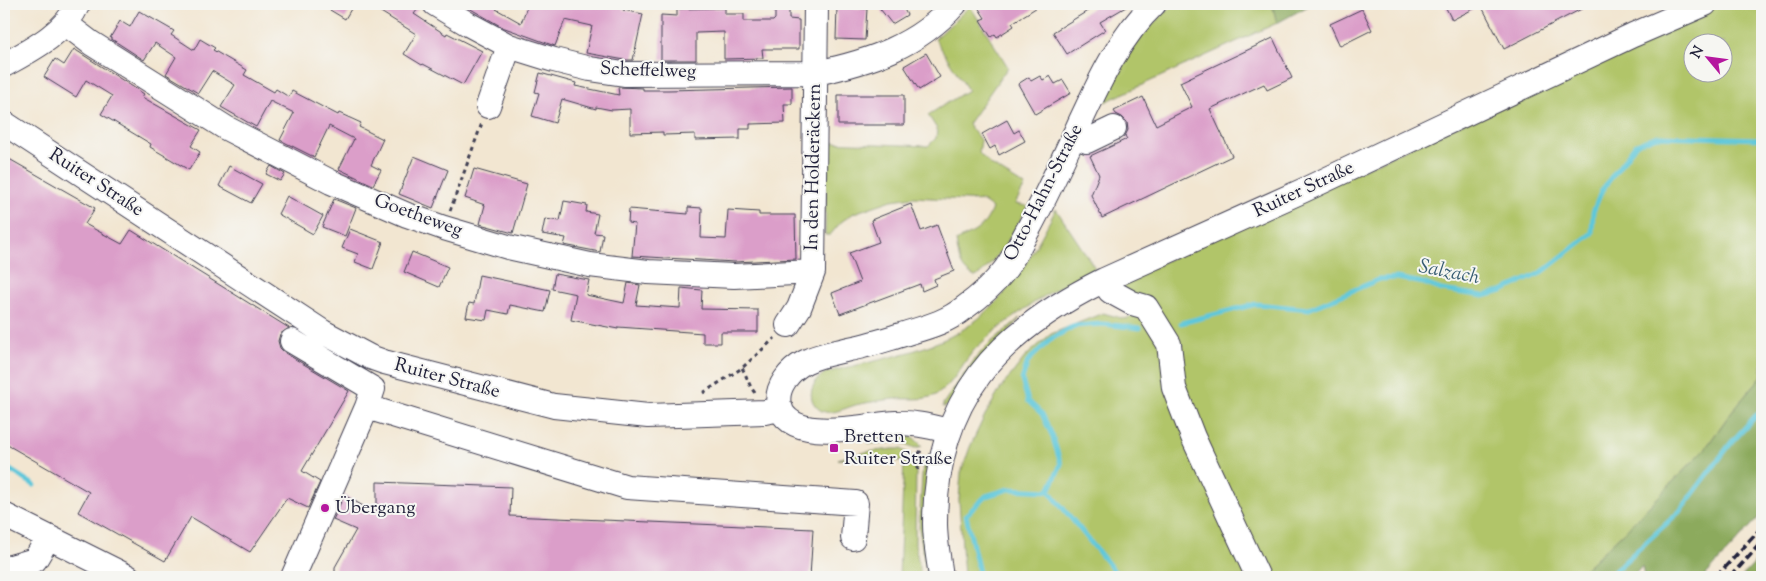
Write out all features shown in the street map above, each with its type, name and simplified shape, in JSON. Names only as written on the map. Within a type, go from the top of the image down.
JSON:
[{"type":"street","name":"Scheffelweg","points":[[435,4],[509,46],[590,69],[624,74],[816,73],[880,56],[927,31],[954,4]]},
{"type":"street","name":"In den Holderäckern","points":[[788,325],[799,308],[813,272],[816,4]]},
{"type":"street","name":"Otto-Hahn-Straße","points":[[775,410],[784,379],[803,362],[934,324],[960,311],[1004,271],[1043,202],[1092,96],[1125,38],[1154,4]]},
{"type":"street","name":"Ruiter Straße","points":[[941,577],[935,526],[936,492],[949,431],[964,396],[986,365],[1009,340],[1040,317],[1081,291],[1302,191],[1633,35],[1705,4]]},
{"type":"street","points":[[4,64],[45,39],[72,10]]},
{"type":"street","name":"Goetheweg","points":[[72,10],[91,43],[226,128],[331,182],[407,215],[508,247],[590,265],[648,272],[734,276],[813,272]]},
{"type":"street","points":[[488,106],[509,46]]},
{"type":"street","name":"Ruiter Straße","points":[[4,122],[315,326],[370,357],[554,406],[648,416],[775,410]]},
{"type":"street","points":[[1074,136],[1087,141],[1114,128]]},
{"type":"street","points":[[1104,280],[1110,291],[1132,303],[1146,307],[1169,344],[1174,388],[1192,437],[1258,577]]},
{"type":"street","points":[[292,340],[373,389],[293,577]]},
{"type":"street","points":[[366,407],[627,488],[856,503],[854,538]]},
{"type":"street","points":[[775,410],[794,423],[826,430],[896,423],[918,424],[949,431]]},
{"type":"street","points":[[4,516],[128,577]]},
{"type":"street","points":[[4,569],[35,560],[48,538]]},
{"type":"path","points":[[444,228],[488,106]]},
{"type":"path","points":[[701,394],[742,368],[788,325]]},
{"type":"path","points":[[742,368],[749,380],[750,388]]},
{"type":"green space","points":[[1174,4],[1272,4],[1277,23],[1105,102],[1117,73],[1132,48]]},
{"type":"green space","points":[[1272,4],[1312,4],[1277,23]]},
{"type":"green space","points":[[1719,4],[1762,4],[1762,376],[1732,411],[1705,449],[1624,532],[1576,577],[964,577],[959,500],[961,473],[970,447],[985,415],[1001,388],[1025,357],[1051,334],[1103,313],[1125,319],[1139,313],[1120,282]]},
{"type":"green space","points":[[970,6],[1008,67],[968,124],[981,141],[979,153],[991,165],[1025,186],[1015,204],[1027,206],[1012,234],[989,266],[975,277],[963,267],[959,258],[956,241],[978,229],[986,221],[992,208],[982,201],[913,197],[892,200],[854,213],[841,222],[830,235],[825,235],[827,142],[928,146],[936,138],[937,129],[928,115],[968,90],[935,39]]},
{"type":"green space","points":[[1056,209],[1095,268],[1049,293],[991,334],[978,346],[948,385],[936,395],[921,399],[894,399],[873,402],[829,412],[824,412],[815,406],[811,396],[813,386],[825,373],[896,356],[924,347],[959,332],[978,319],[995,304],[1009,287],[1034,249]]},
{"type":"green space","points":[[1020,318],[946,407],[943,407],[943,404],[975,359],[989,344]]},
{"type":"green space","points":[[1762,376],[1762,514],[1704,577],[1644,577],[1642,566],[1633,577],[1576,577],[1624,532],[1705,449],[1732,411]]},
{"type":"green space","points":[[899,435],[914,438],[922,446],[915,448],[899,442],[868,444],[891,436]]},
{"type":"green space","points":[[901,449],[911,455],[916,468],[915,544],[921,577],[899,577],[904,461],[838,459],[866,452]]},
{"type":"green space","points":[[927,458],[923,526],[930,577],[927,577],[919,528],[923,461]]},
{"type":"green space","points":[[1762,555],[1762,577],[1742,577]]},
{"type":"building","points":[[320,4],[354,4],[345,19]]},
{"type":"building","points":[[368,4],[410,4],[418,9],[414,14],[446,35],[447,33],[482,51],[463,85],[404,54],[416,34]]},
{"type":"building","points":[[462,4],[499,4],[496,9],[521,23],[528,4],[624,4],[623,10],[643,14],[633,60],[625,60],[586,53],[592,26],[565,20],[555,46],[502,27]]},
{"type":"building","points":[[775,4],[789,4],[789,19],[799,20],[799,49],[762,49],[763,58],[724,59],[724,32],[696,33],[696,60],[661,60],[661,15],[677,16],[677,9],[725,8],[725,14],[744,14],[744,21],[773,21],[775,19]]},
{"type":"building","points":[[976,4],[1042,4],[1012,23],[1014,26],[997,37],[995,34],[991,37],[980,20],[985,18]]},
{"type":"building","points":[[1099,4],[1131,4],[1100,22],[1105,30],[1067,54],[1053,32]]},
{"type":"building","points":[[1444,4],[1591,4],[1504,49],[1481,5],[1452,20]]},
{"type":"building","points":[[877,5],[902,5],[907,15],[892,24]]},
{"type":"building","points":[[837,7],[867,9],[865,40],[836,39]]},
{"type":"building","points":[[1362,9],[1372,30],[1340,46],[1330,24]]},
{"type":"building","points":[[139,11],[174,31],[171,35],[194,50],[200,39],[215,48],[213,50],[247,70],[244,75],[274,92],[276,89],[289,97],[292,91],[338,115],[339,113],[361,123],[359,127],[383,139],[371,165],[381,170],[373,185],[339,169],[354,139],[329,126],[314,157],[280,140],[294,113],[270,101],[256,127],[221,107],[235,85],[212,71],[198,93],[166,74],[176,57],[155,43],[144,60],[110,38],[120,21],[130,27]]},
{"type":"building","points":[[1273,38],[1292,78],[1267,90],[1264,84],[1210,109],[1232,156],[1102,218],[1091,195],[1099,175],[1090,156],[1127,139],[1125,136],[1128,130],[1127,122],[1114,111],[1143,97],[1156,125],[1192,107],[1180,82]]},
{"type":"building","points":[[74,49],[144,94],[142,97],[201,130],[191,146],[200,152],[189,170],[150,147],[151,144],[101,114],[112,96],[86,80],[76,97],[44,77],[55,59],[64,65]]},
{"type":"building","points":[[926,53],[940,77],[919,90],[904,66]]},
{"type":"building","points":[[540,73],[576,83],[575,86],[619,95],[618,87],[668,90],[792,87],[792,104],[784,104],[785,123],[750,124],[750,129],[740,129],[740,139],[695,140],[695,134],[663,135],[663,132],[630,133],[630,109],[612,110],[596,107],[596,109],[562,99],[555,123],[532,116],[539,93],[535,92]]},
{"type":"building","points":[[1040,76],[1043,80],[1050,76],[1055,84],[1063,80],[1071,93],[1035,114],[1018,84],[1029,77],[1031,81]]},
{"type":"building","points":[[838,95],[904,95],[904,125],[838,125]]},
{"type":"building","points":[[1007,120],[1014,133],[1019,130],[1025,141],[999,155],[995,146],[990,149],[982,134]]},
{"type":"building","points":[[4,156],[95,208],[85,224],[122,244],[131,230],[289,328],[280,334],[278,341],[280,348],[285,353],[349,391],[302,471],[320,482],[308,508],[287,498],[250,552],[191,517],[165,561],[78,512],[89,492],[4,443]]},
{"type":"building","points":[[414,156],[448,170],[433,208],[399,194]]},
{"type":"building","points":[[229,166],[262,184],[251,203],[219,186]]},
{"type":"building","points":[[271,166],[285,174],[280,181],[266,174]]},
{"type":"building","points":[[474,169],[527,184],[513,233],[480,224],[485,205],[465,198]]},
{"type":"building","points":[[287,196],[323,216],[313,234],[278,214]]},
{"type":"building","points":[[334,199],[356,208],[345,236],[322,227]]},
{"type":"building","points":[[564,201],[587,205],[586,212],[598,214],[594,233],[603,234],[600,252],[564,245],[566,238],[542,234],[545,219],[560,221]]},
{"type":"building","points":[[911,204],[921,231],[937,225],[954,271],[934,279],[936,285],[922,291],[920,284],[840,314],[832,293],[860,282],[849,253],[879,242],[871,220]]},
{"type":"building","points":[[688,207],[702,208],[701,238],[726,239],[728,210],[759,212],[759,215],[795,215],[796,259],[735,262],[632,256],[635,224],[628,223],[629,209],[688,214]]},
{"type":"building","points":[[350,229],[383,242],[373,269],[355,262],[358,254],[342,248]]},
{"type":"building","points":[[412,252],[448,267],[439,287],[404,272]]},
{"type":"building","points":[[555,274],[589,280],[586,295],[624,303],[628,283],[640,285],[636,305],[680,308],[681,288],[702,290],[701,309],[758,310],[758,332],[721,332],[721,343],[703,343],[703,333],[618,327],[618,329],[571,320],[576,294],[552,289]]},
{"type":"building","points":[[479,275],[550,290],[545,312],[510,305],[508,314],[488,310],[486,320],[466,317],[469,303],[474,304]]},
{"type":"building","points":[[377,482],[511,487],[510,516],[813,529],[810,577],[335,577],[335,567],[356,530],[333,520],[344,495],[377,514]]},
{"type":"waterway","name":"Salzach","points":[[1181,323],[1256,304],[1309,309],[1380,279],[1397,278],[1423,283],[1442,290],[1484,296],[1502,291],[1541,273],[1592,233],[1593,212],[1602,190],[1636,144],[1657,136],[1762,139]]},
{"type":"waterway","name":"Salzach","points":[[980,577],[966,515],[986,496],[1009,489],[1049,491],[1061,464],[1052,435],[1042,414],[1028,401],[1022,380],[1028,361],[1051,339],[1074,326],[1102,324],[1140,328]]},
{"type":"waterway","points":[[1608,577],[1680,511],[1731,443],[1762,409]]},
{"type":"waterway","name":"Salzach","points":[[4,466],[34,485]]},
{"type":"waterway","points":[[1049,491],[1119,577]]},
{"type":"railway","points":[[1716,577],[1762,527]]},
{"type":"railway","points":[[1730,577],[1762,542]]},
{"type":"place","name":"Bretten Ruiter Straße","points":[[834,448]]},
{"type":"place","name":"Übergang","points":[[325,508]]}]
